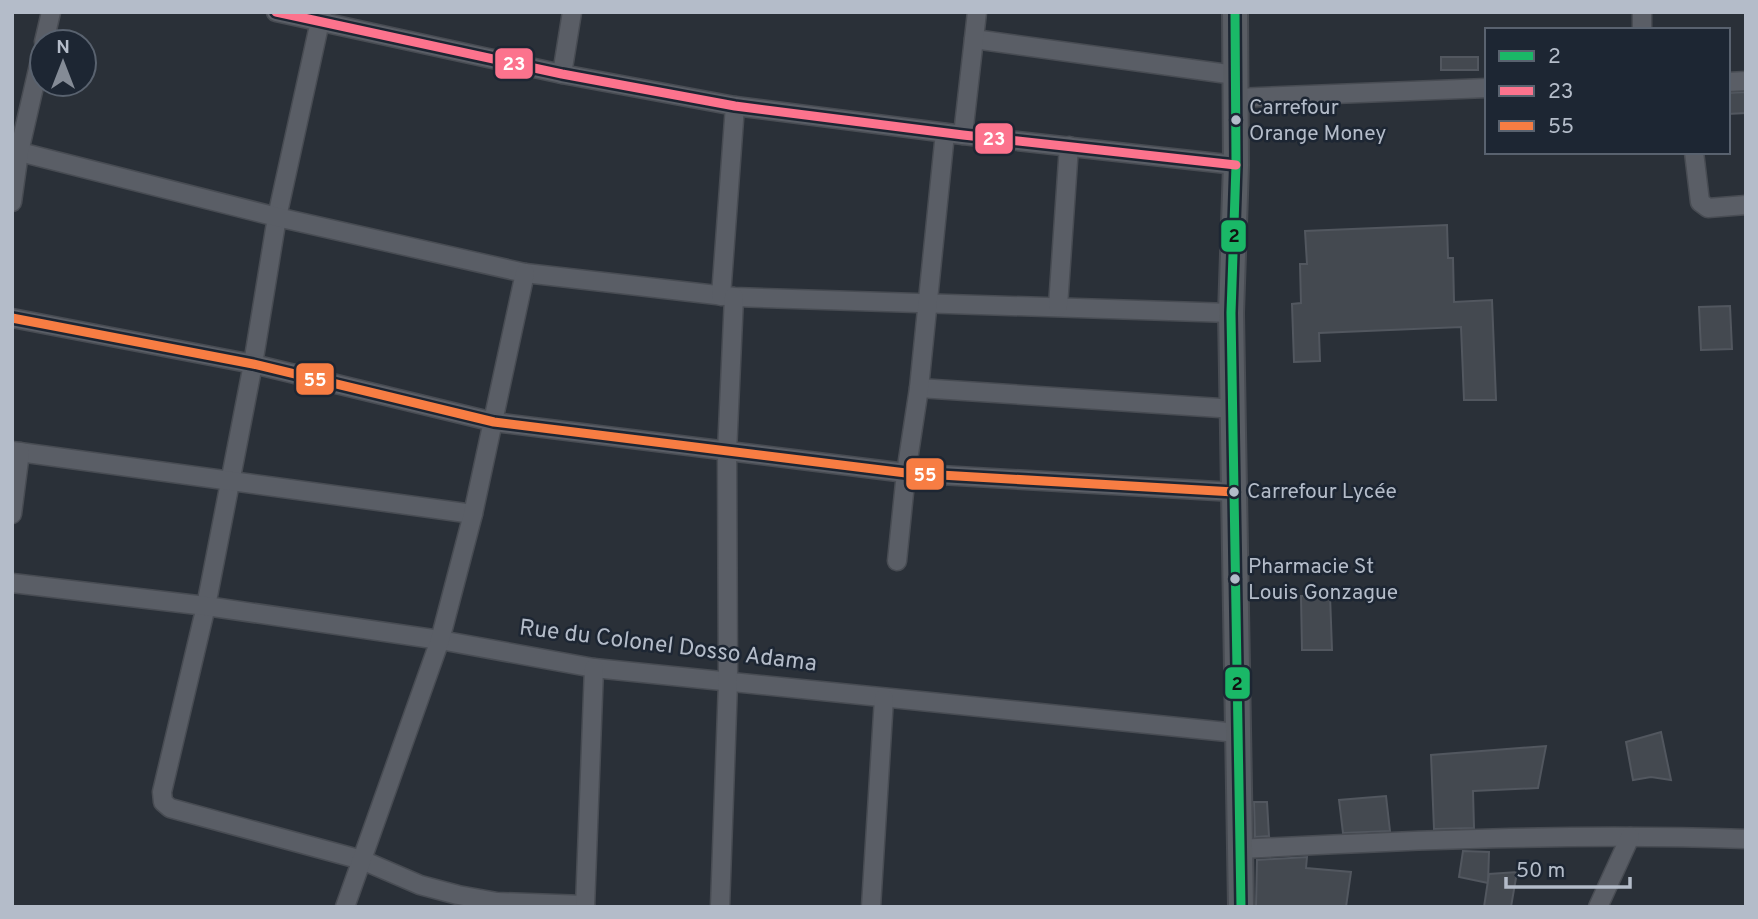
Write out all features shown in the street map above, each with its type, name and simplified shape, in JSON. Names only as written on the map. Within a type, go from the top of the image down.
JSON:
[{"type":"street","points":[[276,12],[321,18],[562,74],[735,106],[945,133],[1236,165]]},
{"type":"street","points":[[562,74],[572,12]]},
{"type":"street","points":[[963,135],[977,12]]},
{"type":"street","points":[[1235,12],[1236,165],[1231,313],[1235,409],[1241,907]]},
{"type":"street","points":[[321,18],[277,217],[253,364],[206,606],[162,792],[163,802],[170,808],[362,860],[421,885],[458,895],[497,902],[585,906],[594,668]]},
{"type":"street","points":[[974,39],[1235,86],[1485,88]]},
{"type":"street","points":[[12,202],[15,151],[29,98]]},
{"type":"street","points":[[720,907],[728,682],[728,296],[735,106]]},
{"type":"street","points":[[897,561],[906,473],[919,388],[945,133]]},
{"type":"street","points":[[1058,306],[1069,146]]},
{"type":"street","points":[[15,151],[277,217],[525,273],[728,296],[1231,313]]},
{"type":"street","points":[[1694,154],[1700,202],[1708,208],[1746,205]]},
{"type":"street","points":[[345,907],[440,640],[473,514],[525,273]]},
{"type":"street","points":[[12,318],[253,364],[494,422],[906,473],[1234,492]]},
{"type":"street","points":[[919,388],[1235,409]]},
{"type":"street","points":[[12,514],[16,452],[473,514]]},
{"type":"street","name":"Rue du Colonel Dosso Adama","points":[[12,583],[206,606],[440,640],[594,668],[1237,733]]},
{"type":"street","points":[[871,907],[884,698]]},
{"type":"street","points":[[1598,907],[1630,837]]},
{"type":"street","points":[[1241,849],[1420,839],[1746,839]]},
{"type":"building","points":[[1441,57],[1478,57],[1478,70],[1441,70]]},
{"type":"building","points":[[1746,92],[1746,113],[1730,114],[1730,93]]},
{"type":"building","points":[[1447,225],[1448,258],[1453,258],[1454,302],[1492,300],[1496,400],[1464,400],[1461,327],[1319,333],[1320,361],[1294,362],[1292,304],[1301,303],[1300,264],[1307,264],[1305,231]]},
{"type":"building","points":[[1730,306],[1732,349],[1701,350],[1699,307]]},
{"type":"building","points":[[1330,595],[1332,650],[1302,650],[1301,596]]},
{"type":"building","points":[[1661,732],[1671,780],[1651,777],[1633,780],[1626,742]]},
{"type":"building","points":[[1546,746],[1538,788],[1473,791],[1474,828],[1434,829],[1431,755]]},
{"type":"building","points":[[1386,796],[1390,831],[1343,833],[1339,800]]},
{"type":"building","points":[[1254,802],[1267,802],[1269,836],[1255,837]]},
{"type":"building","points":[[1463,851],[1489,852],[1488,883],[1459,877]]},
{"type":"building","points":[[1307,857],[1306,868],[1351,872],[1346,907],[1256,907],[1257,860]]},
{"type":"building","points":[[1517,872],[1511,907],[1484,907],[1489,874]]},
{"type":"transit line","name":"23","points":[[276,12],[562,74],[735,106],[963,135],[1236,165]]},
{"type":"transit line","name":"2","points":[[1235,12],[1236,165],[1231,313],[1241,907]]},
{"type":"transit line","name":"55","points":[[12,318],[253,364],[494,422],[906,473],[1234,492]]},
{"type":"place","name":"Carrefour Orange Money","points":[[1236,120]]},
{"type":"place","name":"Carrefour Lycée","points":[[1234,492]]},
{"type":"place","name":"Pharmacie St Louis Gonzague","points":[[1235,579]]}]
